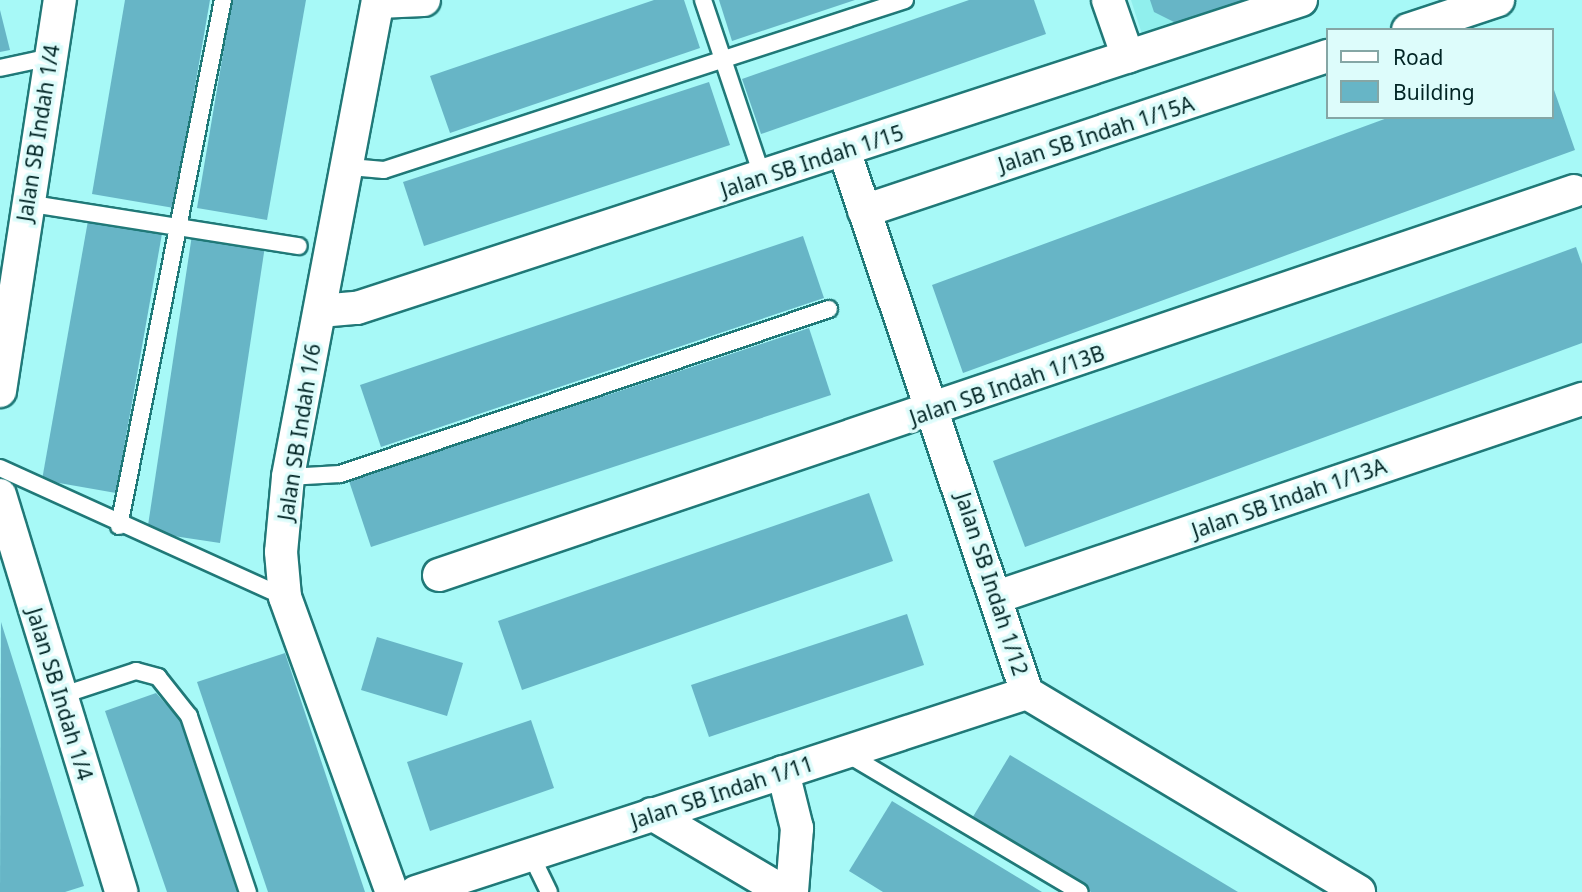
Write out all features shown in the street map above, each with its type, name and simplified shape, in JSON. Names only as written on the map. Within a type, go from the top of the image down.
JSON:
[{"type":"street","name":"Jalan SB Indah 1/4","points":[[0,391],[13,206],[51,57],[60,0]]},
{"type":"street","points":[[378,1],[424,0]]},
{"type":"street","points":[[1108,0],[1128,57]]},
{"type":"street","name":"Jalan SB Indah 1/15","points":[[320,311],[357,309],[1301,0]]},
{"type":"street","points":[[1414,28],[1498,0]]},
{"type":"street","name":"Jalan SB Indah 1/6","points":[[378,1],[350,167],[288,477],[285,597],[392,892]]},
{"type":"street","name":"Jalan SB Indah 1/15A","points":[[864,211],[1326,57]]},
{"type":"street","name":"Jalan SB Indah 1/12","points":[[844,150],[934,410],[1027,693],[1359,892]]},
{"type":"street","name":"Jalan SB Indah 1/13B","points":[[439,575],[934,410],[1574,191]]},
{"type":"street","name":"Jalan SB Indah 1/13A","points":[[997,597],[1582,399]]},
{"type":"street","name":"Jalan SB Indah 1/4","points":[[0,495],[121,892]]},
{"type":"street","name":"Jalan SB Indah 1/11","points":[[416,892],[1027,693]]},
{"type":"street","points":[[783,772],[797,828],[792,892]]},
{"type":"street","points":[[652,814],[784,892]]},
{"type":"lane","points":[[119,526],[223,0]]},
{"type":"lane","points":[[703,0],[763,178]]},
{"type":"lane","points":[[350,167],[384,170],[724,62],[905,0]]},
{"type":"lane","points":[[0,68],[51,57]]},
{"type":"lane","points":[[13,206],[178,226],[299,246]]},
{"type":"lane","points":[[288,477],[340,474],[829,309]]},
{"type":"lane","points":[[0,468],[119,526],[285,597]]},
{"type":"lane","points":[[60,696],[136,671],[158,677],[189,716],[248,892]]},
{"type":"lane","points":[[844,752],[1080,892]]},
{"type":"lane","points":[[531,855],[549,892]]},
{"type":"shaded area","points":[[1131,0],[1251,0],[1142,34]]},
{"type":"building","points":[[125,0],[210,0],[174,208],[92,194]]},
{"type":"building","points":[[232,0],[306,0],[267,220],[197,208]]},
{"type":"building","points":[[654,0],[684,0],[700,48],[450,133],[430,76]]},
{"type":"building","points":[[719,0],[855,0],[732,41]]},
{"type":"building","points":[[969,0],[1034,0],[1046,34],[761,134],[742,79]]},
{"type":"building","points":[[1150,0],[1244,0],[1180,25],[1154,12]]},
{"type":"building","points":[[0,10],[10,50],[0,52]]},
{"type":"building","points":[[709,82],[730,145],[424,246],[403,182]]},
{"type":"building","points":[[1554,90],[1575,150],[963,373],[932,285],[1385,119],[1554,119]]},
{"type":"building","points":[[89,215],[163,228],[116,493],[42,480]]},
{"type":"building","points":[[192,235],[265,246],[220,543],[147,532]]},
{"type":"building","points":[[803,236],[824,298],[381,447],[360,385]]},
{"type":"building","points":[[1576,247],[1582,264],[1582,343],[1025,547],[993,461]]},
{"type":"building","points":[[809,328],[831,395],[371,547],[349,481]]},
{"type":"building","points":[[869,493],[893,561],[522,690],[498,621]]},
{"type":"building","points":[[907,614],[924,665],[709,737],[691,685]]},
{"type":"building","points":[[1,622],[84,886],[65,892],[0,892]]},
{"type":"building","points":[[377,637],[463,663],[447,716],[361,690]]},
{"type":"building","points":[[285,653],[365,892],[268,892],[197,682]]},
{"type":"building","points":[[156,693],[181,721],[237,892],[167,892],[105,711]]},
{"type":"building","points":[[531,720],[554,788],[430,831],[407,762]]},
{"type":"building","points":[[1010,755],[1238,892],[1091,892],[971,820]]},
{"type":"building","points":[[892,801],[1042,892],[883,892],[849,871]]}]
